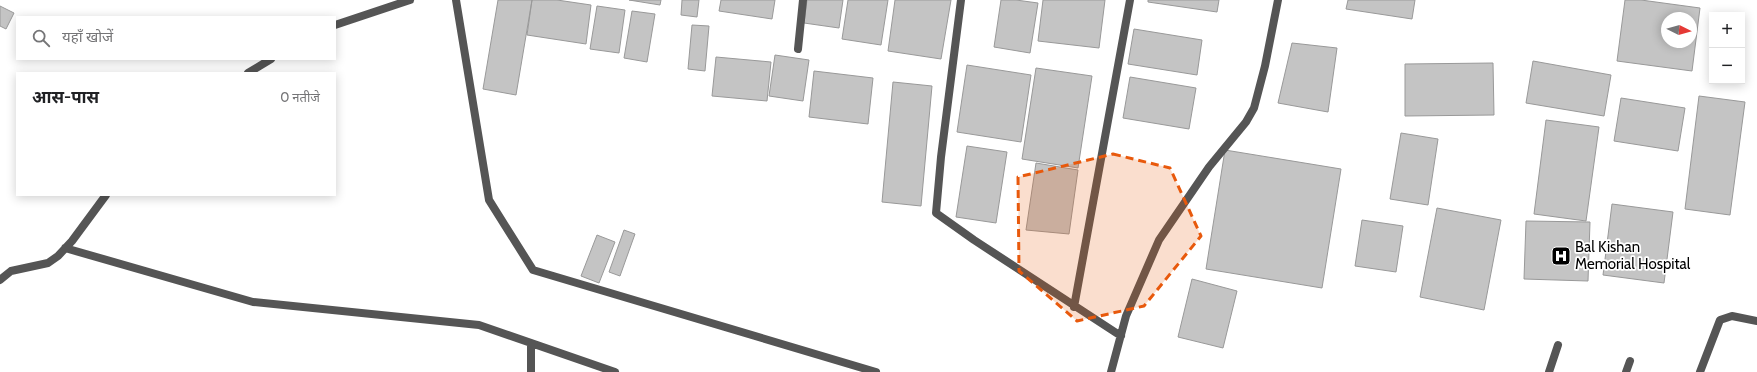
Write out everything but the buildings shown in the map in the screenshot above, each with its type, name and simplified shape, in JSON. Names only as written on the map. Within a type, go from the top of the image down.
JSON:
[{"type":"street","points":[[336,25],[410,0]]},
{"type":"street","points":[[456,0],[489,200],[533,270],[876,372]]},
{"type":"street","points":[[798,49],[803,0]]},
{"type":"street","points":[[961,0],[941,157],[936,213],[974,240],[1056,292],[1074,306],[1120,336]]},
{"type":"street","points":[[1074,306],[1093,211],[1097,178],[1130,0]]},
{"type":"street","points":[[1111,372],[1126,316],[1159,240],[1209,167],[1246,122],[1254,108],[1265,66],[1278,0]]},
{"type":"street","points":[[250,72],[269,60]]},
{"type":"street","points":[[0,280],[11,271],[48,263],[65,248],[105,196]]},
{"type":"street","points":[[65,248],[253,302],[479,325],[615,372]]},
{"type":"street","points":[[1700,372],[1720,320],[1732,316],[1757,321]]},
{"type":"street","points":[[531,372],[532,343]]},
{"type":"street","points":[[1549,372],[1558,345]]},
{"type":"street","points":[[1626,372],[1630,361]]},
{"type":"highlighted area","points":[[1113,154],[1170,168],[1201,236],[1144,306],[1077,321],[1019,271],[1018,177]]},
{"type":"place","name":"Bal Kishan Memorial Hospital","points":[[1561,256]]}]
